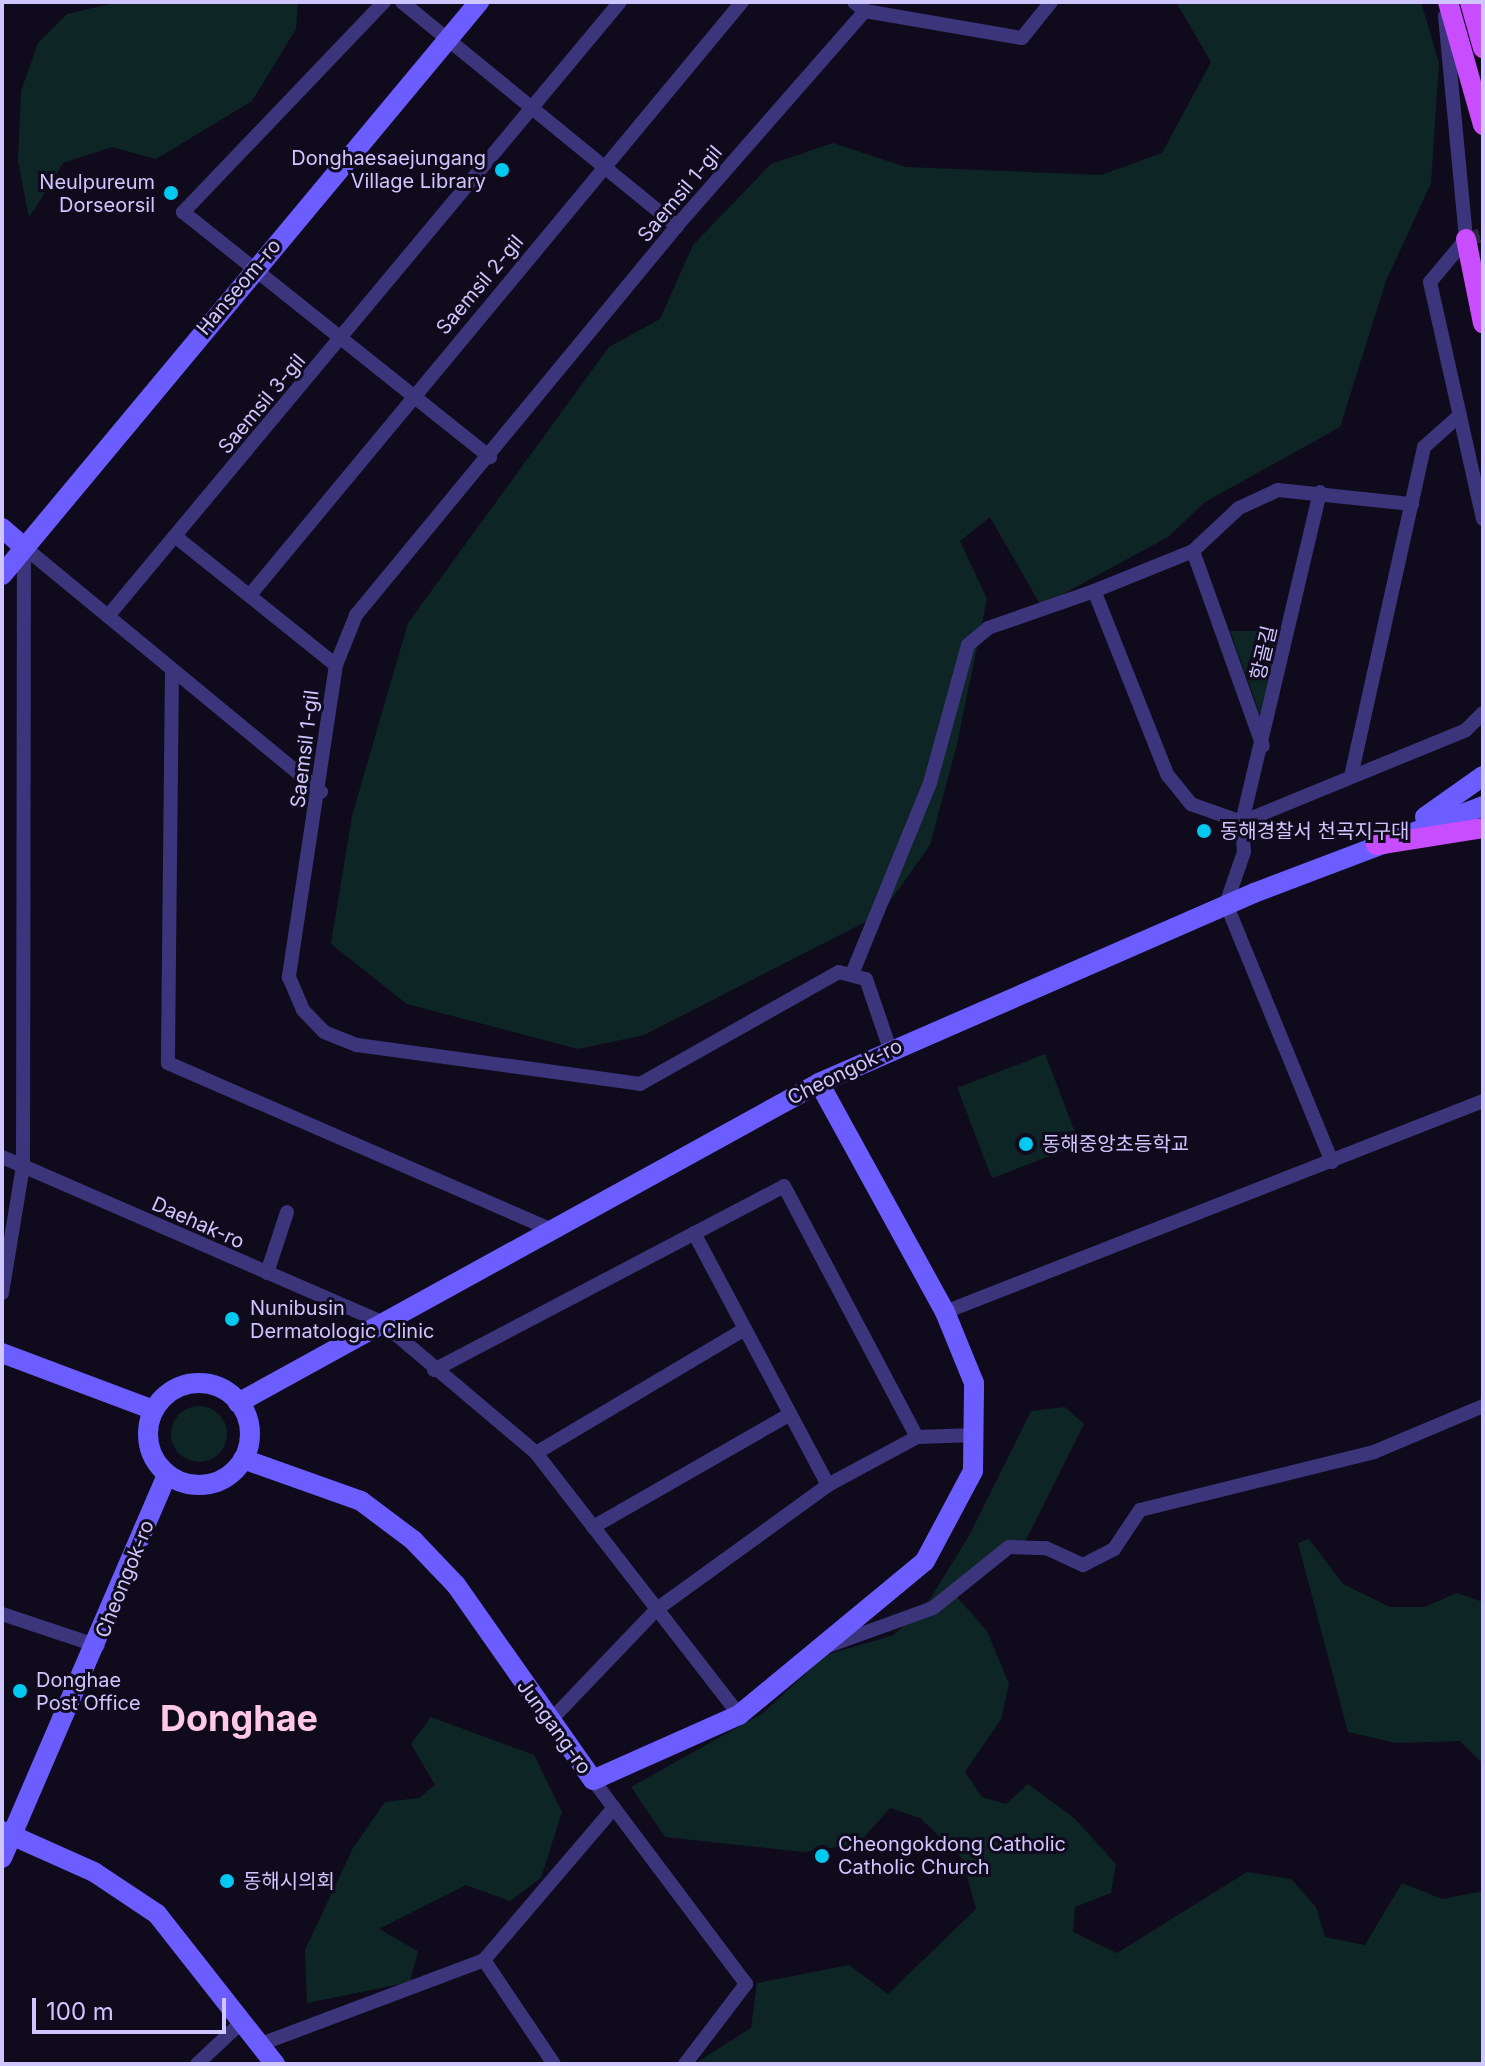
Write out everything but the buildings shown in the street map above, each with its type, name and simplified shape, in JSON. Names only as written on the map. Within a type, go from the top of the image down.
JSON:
[{"type":"main road","points":[[1446,2],[1483,125]]},
{"type":"main road","points":[[1470,2],[1483,48]]},
{"type":"main road","points":[[1466,239],[1483,323]]},
{"type":"main road","points":[[1376,845],[1483,828]]},
{"type":"street","points":[[384,2],[183,212],[346,336],[490,457]]},
{"type":"street","points":[[402,2],[677,226]]},
{"type":"street","name":"Hanseom-ro","points":[[2,575],[479,2]]},
{"type":"street","name":"Saemsil 3-gil","points":[[108,616],[346,336],[620,2]]},
{"type":"street","name":"Saemsil 2-gil","points":[[250,595],[742,2]]},
{"type":"street","points":[[860,6],[1022,38],[1051,2]]},
{"type":"street","points":[[1446,2],[1466,239],[1430,282],[1483,519]]},
{"type":"street","name":"Saemsil 1-gil","points":[[852,974],[839,972],[640,1084],[357,1045],[324,1032],[303,1010],[289,977],[321,792],[336,665],[356,615],[490,457],[860,6]]},
{"type":"street","points":[[1352,772],[1424,447],[1460,415]]},
{"type":"street","points":[[890,1049],[866,979],[852,974],[930,783],[968,645],[988,628],[1094,591],[1193,551],[1252,502],[1278,490],[1412,504]]},
{"type":"street","name":"항골길","points":[[1226,904],[1244,852],[1242,822],[1263,747],[1320,492]]},
{"type":"street","points":[[2,528],[321,792]]},
{"type":"street","points":[[176,537],[336,665]]},
{"type":"street","points":[[2,1293],[23,1166],[24,547]]},
{"type":"street","points":[[1193,551],[1263,747]]},
{"type":"street","points":[[1094,591],[1167,774],[1191,804],[1242,822],[1352,772],[1466,730],[1483,713]]},
{"type":"street","points":[[172,670],[168,1063],[546,1227]]},
{"type":"street","points":[[1376,845],[1483,776]]},
{"type":"street","name":"Cheongok-ro","points":[[238,1403],[546,1227],[819,1083],[890,1049],[1226,904],[1483,806]]},
{"type":"street","points":[[1226,904],[1332,1162]]},
{"type":"street","points":[[548,1723],[657,1609],[828,1485],[917,1437],[974,1435],[974,1383],[945,1312],[819,1083]]},
{"type":"street","points":[[945,1312],[1483,1101]]},
{"type":"street","name":"Daehak-ro","points":[[2,1157],[380,1321],[434,1370],[536,1453],[739,1715]]},
{"type":"street","points":[[434,1370],[784,1186],[917,1437]]},
{"type":"street","points":[[267,1273],[287,1212]]},
{"type":"street","points":[[694,1233],[828,1485]]},
{"type":"street","points":[[536,1453],[745,1329]]},
{"type":"street","points":[[2,1353],[154,1410]]},
{"type":"street","points":[[195,1382],[216,1385],[238,1403],[250,1431],[243,1459],[206,1484],[167,1474],[151,1451],[154,1410],[167,1394],[195,1382]]},
{"type":"street","points":[[817,1650],[933,1608],[1009,1547],[1046,1548],[1083,1565],[1114,1549],[1140,1510],[1374,1452],[1483,1406]]},
{"type":"street","points":[[593,1527],[790,1414]]},
{"type":"street","name":"Jungang-ro","points":[[243,1459],[361,1501],[413,1540],[456,1585],[548,1723],[593,1780],[739,1715],[925,1561],[973,1471],[974,1435]]},
{"type":"street","name":"Cheongok-ro","points":[[2,1858],[7,1833],[98,1646],[167,1474]]},
{"type":"street","points":[[2,1614],[98,1646]]},
{"type":"street","points":[[593,1780],[746,1984],[685,2064]]},
{"type":"street","points":[[261,2044],[484,1960],[614,1808]]},
{"type":"street","points":[[7,1833],[94,1872],[157,1914],[275,2064]]},
{"type":"street","points":[[484,1960],[554,2064]]},
{"type":"street","points":[[197,2064],[243,2021]]},
{"type":"green space","points":[[118,2],[298,2],[296,29],[252,101],[156,159],[112,147],[63,163],[29,218],[18,161],[21,91],[38,43],[67,14]]},
{"type":"green space","points":[[1176,2],[1421,2],[1439,63],[1431,183],[1386,281],[1340,427],[1205,502],[1168,537],[1041,606],[990,517],[960,541],[987,599],[957,744],[930,845],[881,914],[644,1035],[578,1049],[407,1004],[331,944],[352,816],[408,623],[609,347],[660,319],[693,245],[771,164],[833,143],[906,167],[1101,175],[1162,153],[1211,62]]},
{"type":"green space","points":[[1230,631],[1280,631],[1262,720]]},
{"type":"green space","points":[[1045,1054],[1080,1145],[992,1178],[957,1088]]},
{"type":"green space","points":[[199,1406],[219,1414],[227,1434],[219,1454],[199,1462],[179,1454],[171,1434],[179,1414]]},
{"type":"green space","points":[[1065,1407],[1084,1424],[1026,1540],[955,1595],[987,1631],[1009,1684],[1001,1719],[965,1772],[982,1797],[1006,1804],[1028,1784],[1074,1818],[1116,1864],[1111,1893],[1075,1907],[1073,1932],[1117,1953],[1247,1872],[1291,1879],[1316,1907],[1325,1937],[1365,1945],[1402,1883],[1442,1899],[1483,1891],[1483,2064],[694,2064],[751,2028],[757,1983],[849,1965],[888,1994],[976,1909],[962,1858],[920,1818],[890,1808],[858,1844],[803,1852],[665,1837],[631,1787],[763,1713],[826,1655],[894,1635],[930,1599],[969,1536],[1031,1411]]},
{"type":"green space","points":[[1309,1539],[1343,1584],[1390,1607],[1424,1607],[1457,1593],[1483,1602],[1483,1764],[1460,1741],[1396,1743],[1348,1732],[1298,1543]]},
{"type":"green space","points":[[431,1717],[534,1755],[562,1812],[541,1878],[510,1901],[466,1885],[379,1929],[418,1951],[410,1982],[307,2003],[305,1950],[353,1848],[385,1802],[419,1798],[435,1785],[411,1744]]},
{"type":"tunnel","points":[[1466,239],[1483,235]]},
{"type":"place","name":"Donghaesaejungang Village Library","points":[[502,170]]},
{"type":"place","name":"Neulpureum Dorseorsil","points":[[171,193]]},
{"type":"place","name":"동해경찰서 천곡지구대","points":[[1204,831]]},
{"type":"place","name":"동해중앙초등학교","points":[[1026,1144]]},
{"type":"place","name":"Nunibusin Dermatologic Clinic","points":[[232,1319]]},
{"type":"place","name":"Donghae Post Office","points":[[20,1691]]},
{"type":"place","name":"Cheongokdong Catholic Catholic Church","points":[[822,1856]]},
{"type":"place","name":"동해시의회","points":[[227,1881]]},
{"type":"district","name":"Donghae","points":[[239,1719]]}]
